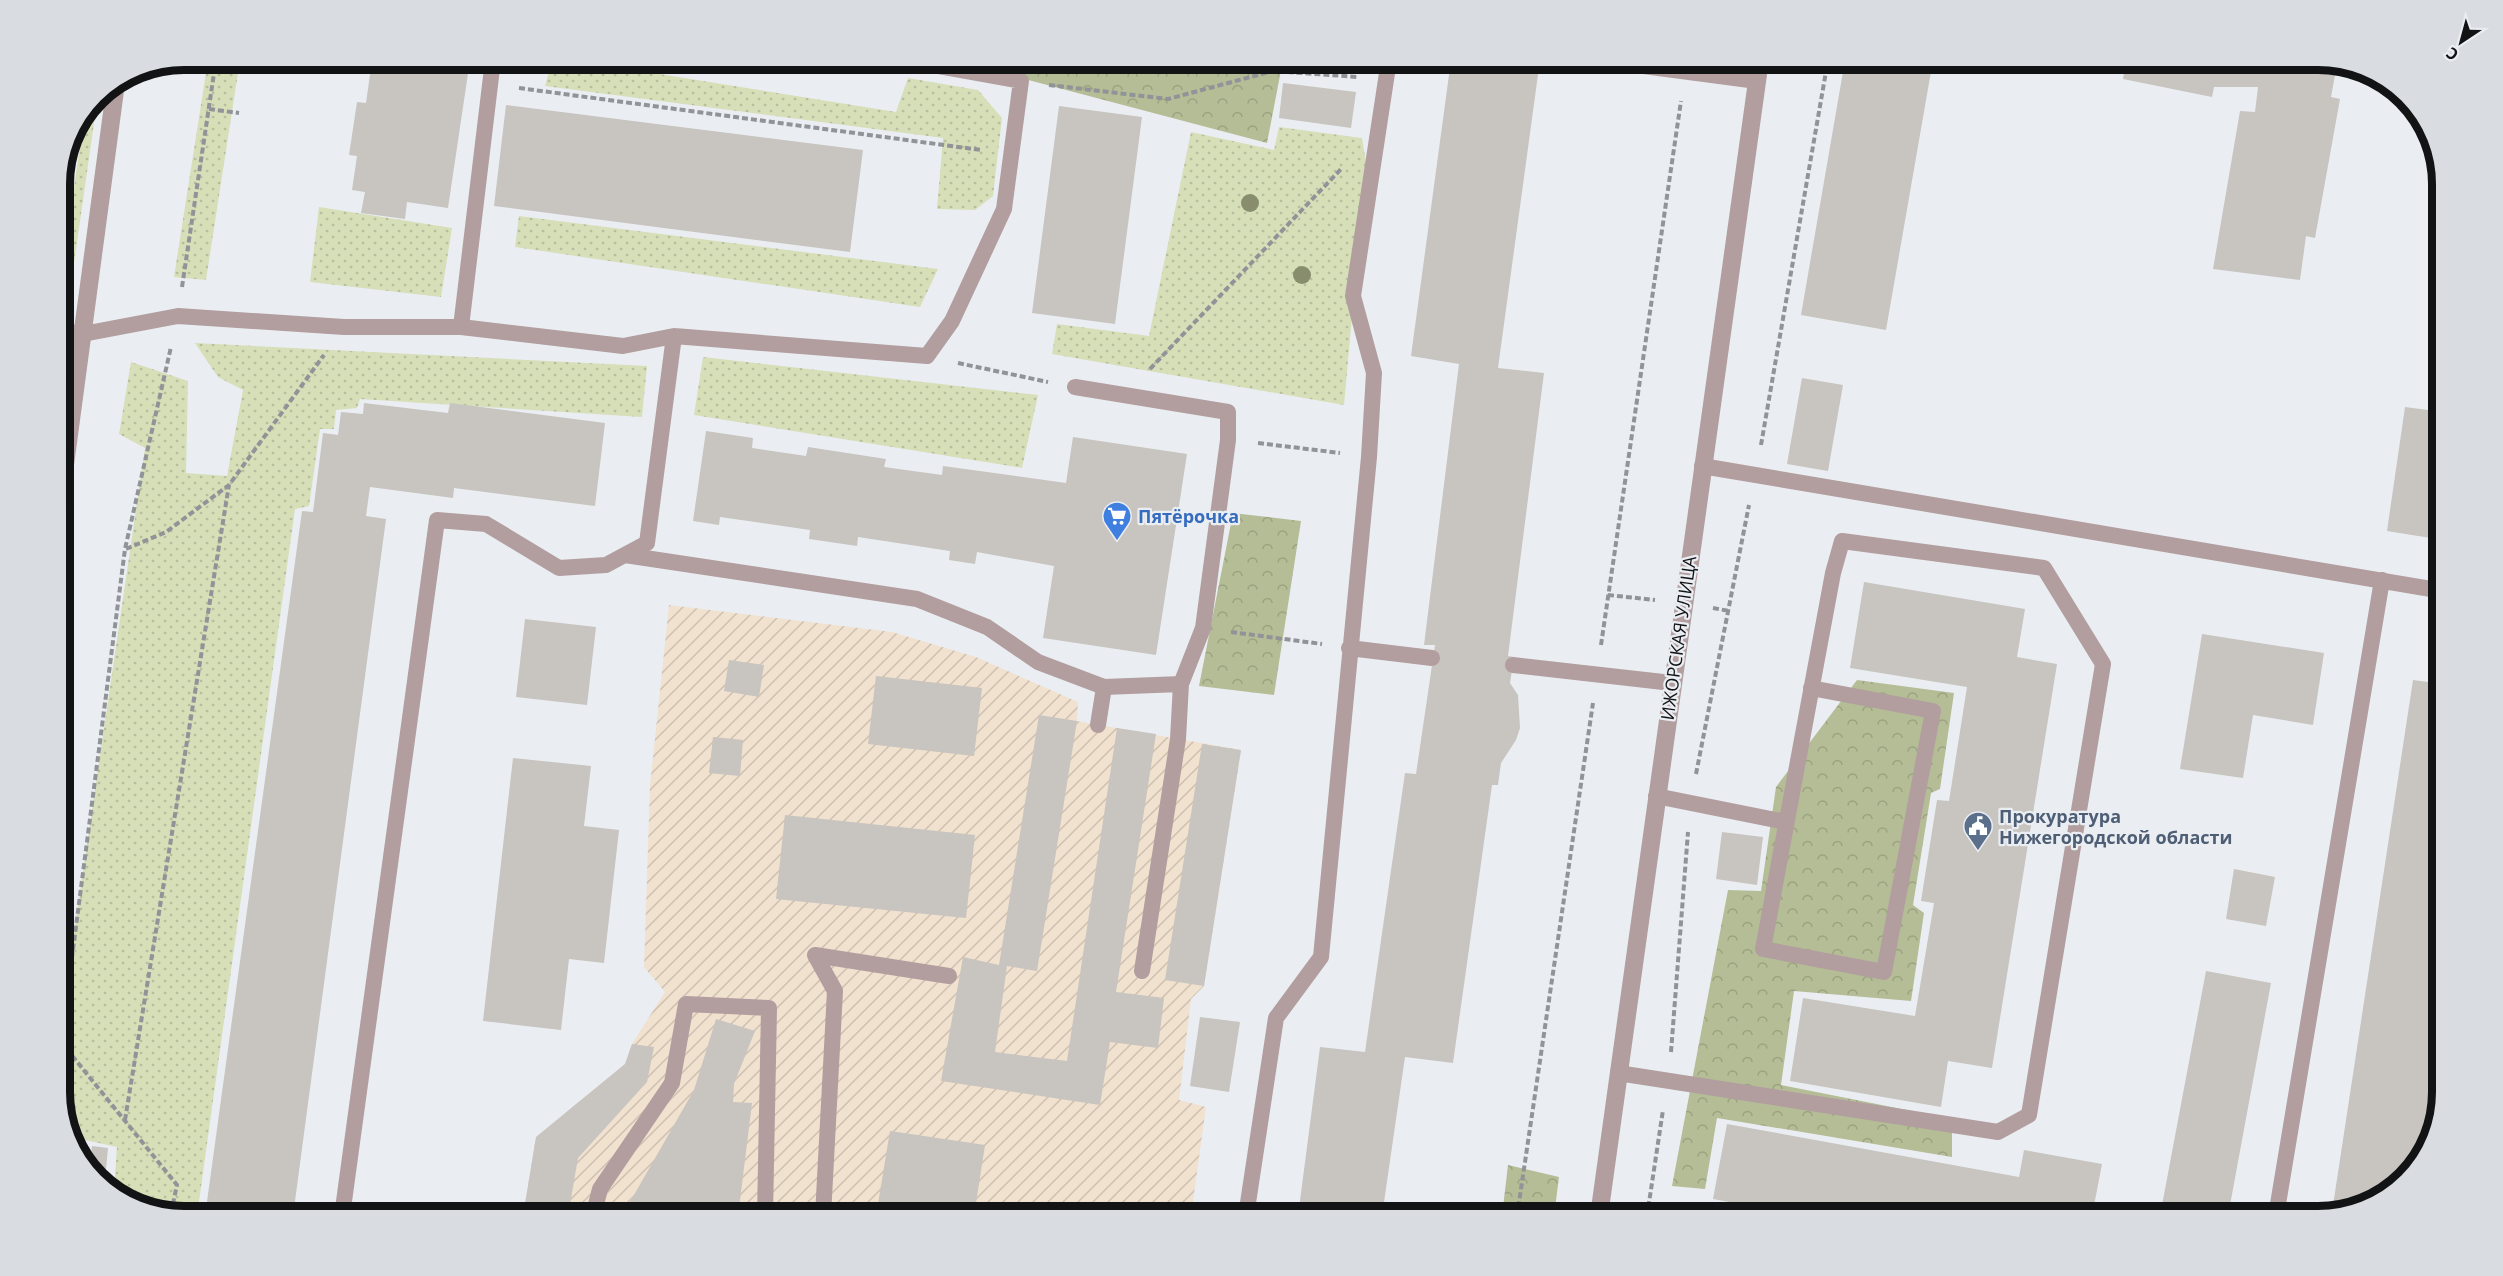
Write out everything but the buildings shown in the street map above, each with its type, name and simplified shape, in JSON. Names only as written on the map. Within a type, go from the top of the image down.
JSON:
[{"type":"street","name":"ИЖОРСКАЯ УЛИЦА","points":[[1600,1206],[1759,70]]},
{"type":"street","points":[[71,407],[115,94]]},
{"type":"lane","points":[[1248,1206],[1276,1018],[1321,957],[1369,457],[1374,373],[1353,296],[1387,70]]},
{"type":"lane","points":[[1673,70],[1757,81]]},
{"type":"lane","points":[[461,327],[492,71]]},
{"type":"lane","points":[[71,332],[83,334],[178,316],[344,327],[461,327],[623,345],[674,336],[927,356],[951,321],[1004,208],[1021,81],[963,71]]},
{"type":"lane","points":[[343,1206],[437,520],[486,524],[558,568],[606,565],[647,543],[674,336]]},
{"type":"lane","points":[[1075,387],[1228,412],[1228,440],[1203,628],[1181,684],[1178,739],[1142,971]]},
{"type":"lane","points":[[1702,466],[1756,473],[2432,589]]},
{"type":"lane","points":[[1618,1073],[1998,1132],[2029,1115],[2103,664],[2044,568],[1842,541],[1833,573],[1811,688],[1786,822],[1763,949],[1884,972],[1933,711],[1811,688]]},
{"type":"lane","points":[[625,555],[917,599],[987,627],[1038,662],[1104,687],[1181,684]]},
{"type":"lane","points":[[2278,1206],[2382,580]]},
{"type":"lane","points":[[1349,648],[1432,658]]},
{"type":"lane","points":[[1513,665],[1672,683]]},
{"type":"lane","points":[[1098,725],[1104,687]]},
{"type":"lane","points":[[1656,796],[1786,822]]},
{"type":"lane","points":[[823,1206],[834,991],[815,955],[949,976]]},
{"type":"lane","points":[[596,1206],[600,1189],[672,1083],[686,1004],[769,1008],[765,1206]]},
{"type":"path","points":[[1756,473],[1826,70]]},
{"type":"path","points":[[71,967],[125,549],[178,316],[214,71]]},
{"type":"path","points":[[1021,81],[1168,99],[1273,71],[1386,79]]},
{"type":"path","points":[[1518,1206],[1685,72]]},
{"type":"path","points":[[490,84],[1011,154]]},
{"type":"path","points":[[209,109],[239,113]]},
{"type":"path","points":[[1124,395],[1379,130]]},
{"type":"path","points":[[125,549],[166,532],[229,485],[344,327]]},
{"type":"path","points":[[927,356],[1075,387]]},
{"type":"path","points":[[1281,445],[1369,457]]},
{"type":"path","points":[[125,1120],[229,485]]},
{"type":"path","points":[[1263,637],[1349,648]]},
{"type":"path","points":[[71,1056],[177,1185],[173,1205]]},
{"type":"path","points":[[1649,1206],[1668,1081]]},
{"type":"shaded area","points":[[669,605],[892,632],[976,657],[1078,702],[1077,721],[1241,750],[1204,986],[1191,999],[1179,1100],[1206,1107],[1192,1206],[525,1206],[536,1137],[625,1064],[632,1044],[665,992],[644,967],[650,786]]},
{"type":"green space","points":[[1281,70],[1267,143],[992,71]]},
{"type":"green space","points":[[206,71],[238,71],[206,280],[174,277]]},
{"type":"green space","points":[[549,71],[639,71],[896,112],[908,78],[978,90],[1002,118],[993,196],[975,210],[937,209],[943,138],[545,86]]},
{"type":"green space","points":[[95,113],[71,284],[71,207],[82,135]]},
{"type":"green space","points":[[1279,127],[1362,138],[1366,162],[1344,405],[1052,354],[1057,324],[1149,336],[1191,132],[1274,150]]},
{"type":"green space","points":[[319,207],[452,228],[441,297],[310,282]]},
{"type":"green space","points":[[519,216],[938,269],[920,307],[515,247]]},
{"type":"green space","points":[[195,343],[647,366],[642,417],[360,399],[357,408],[336,410],[334,429],[320,429],[309,506],[295,509],[198,1206],[184,1206],[169,1205],[148,1199],[121,1186],[115,1181],[117,1147],[85,1140],[84,1145],[82,1142],[71,1099],[71,954],[145,448],[119,434],[131,362],[188,381],[186,473],[227,476],[243,390],[218,377]]},
{"type":"green space","points":[[703,357],[1038,395],[1022,468],[694,415]]},
{"type":"green space","points":[[1233,513],[1301,521],[1274,695],[1199,686]]},
{"type":"green space","points":[[1857,680],[1954,693],[1940,789],[1931,793],[1913,905],[1924,913],[1911,1001],[1794,991],[1781,1085],[1952,1119],[1952,1157],[1717,1118],[1705,1189],[1672,1186],[1728,890],[1761,891],[1776,787]]},
{"type":"green space","points":[[1508,1165],[1559,1177],[1555,1206],[1503,1206]]},
{"type":"place","name":"Пятёрочка","points":[[1117,542]]},
{"type":"place","name":"Прокуратура Нижегородской области","points":[[1978,852]]}]
